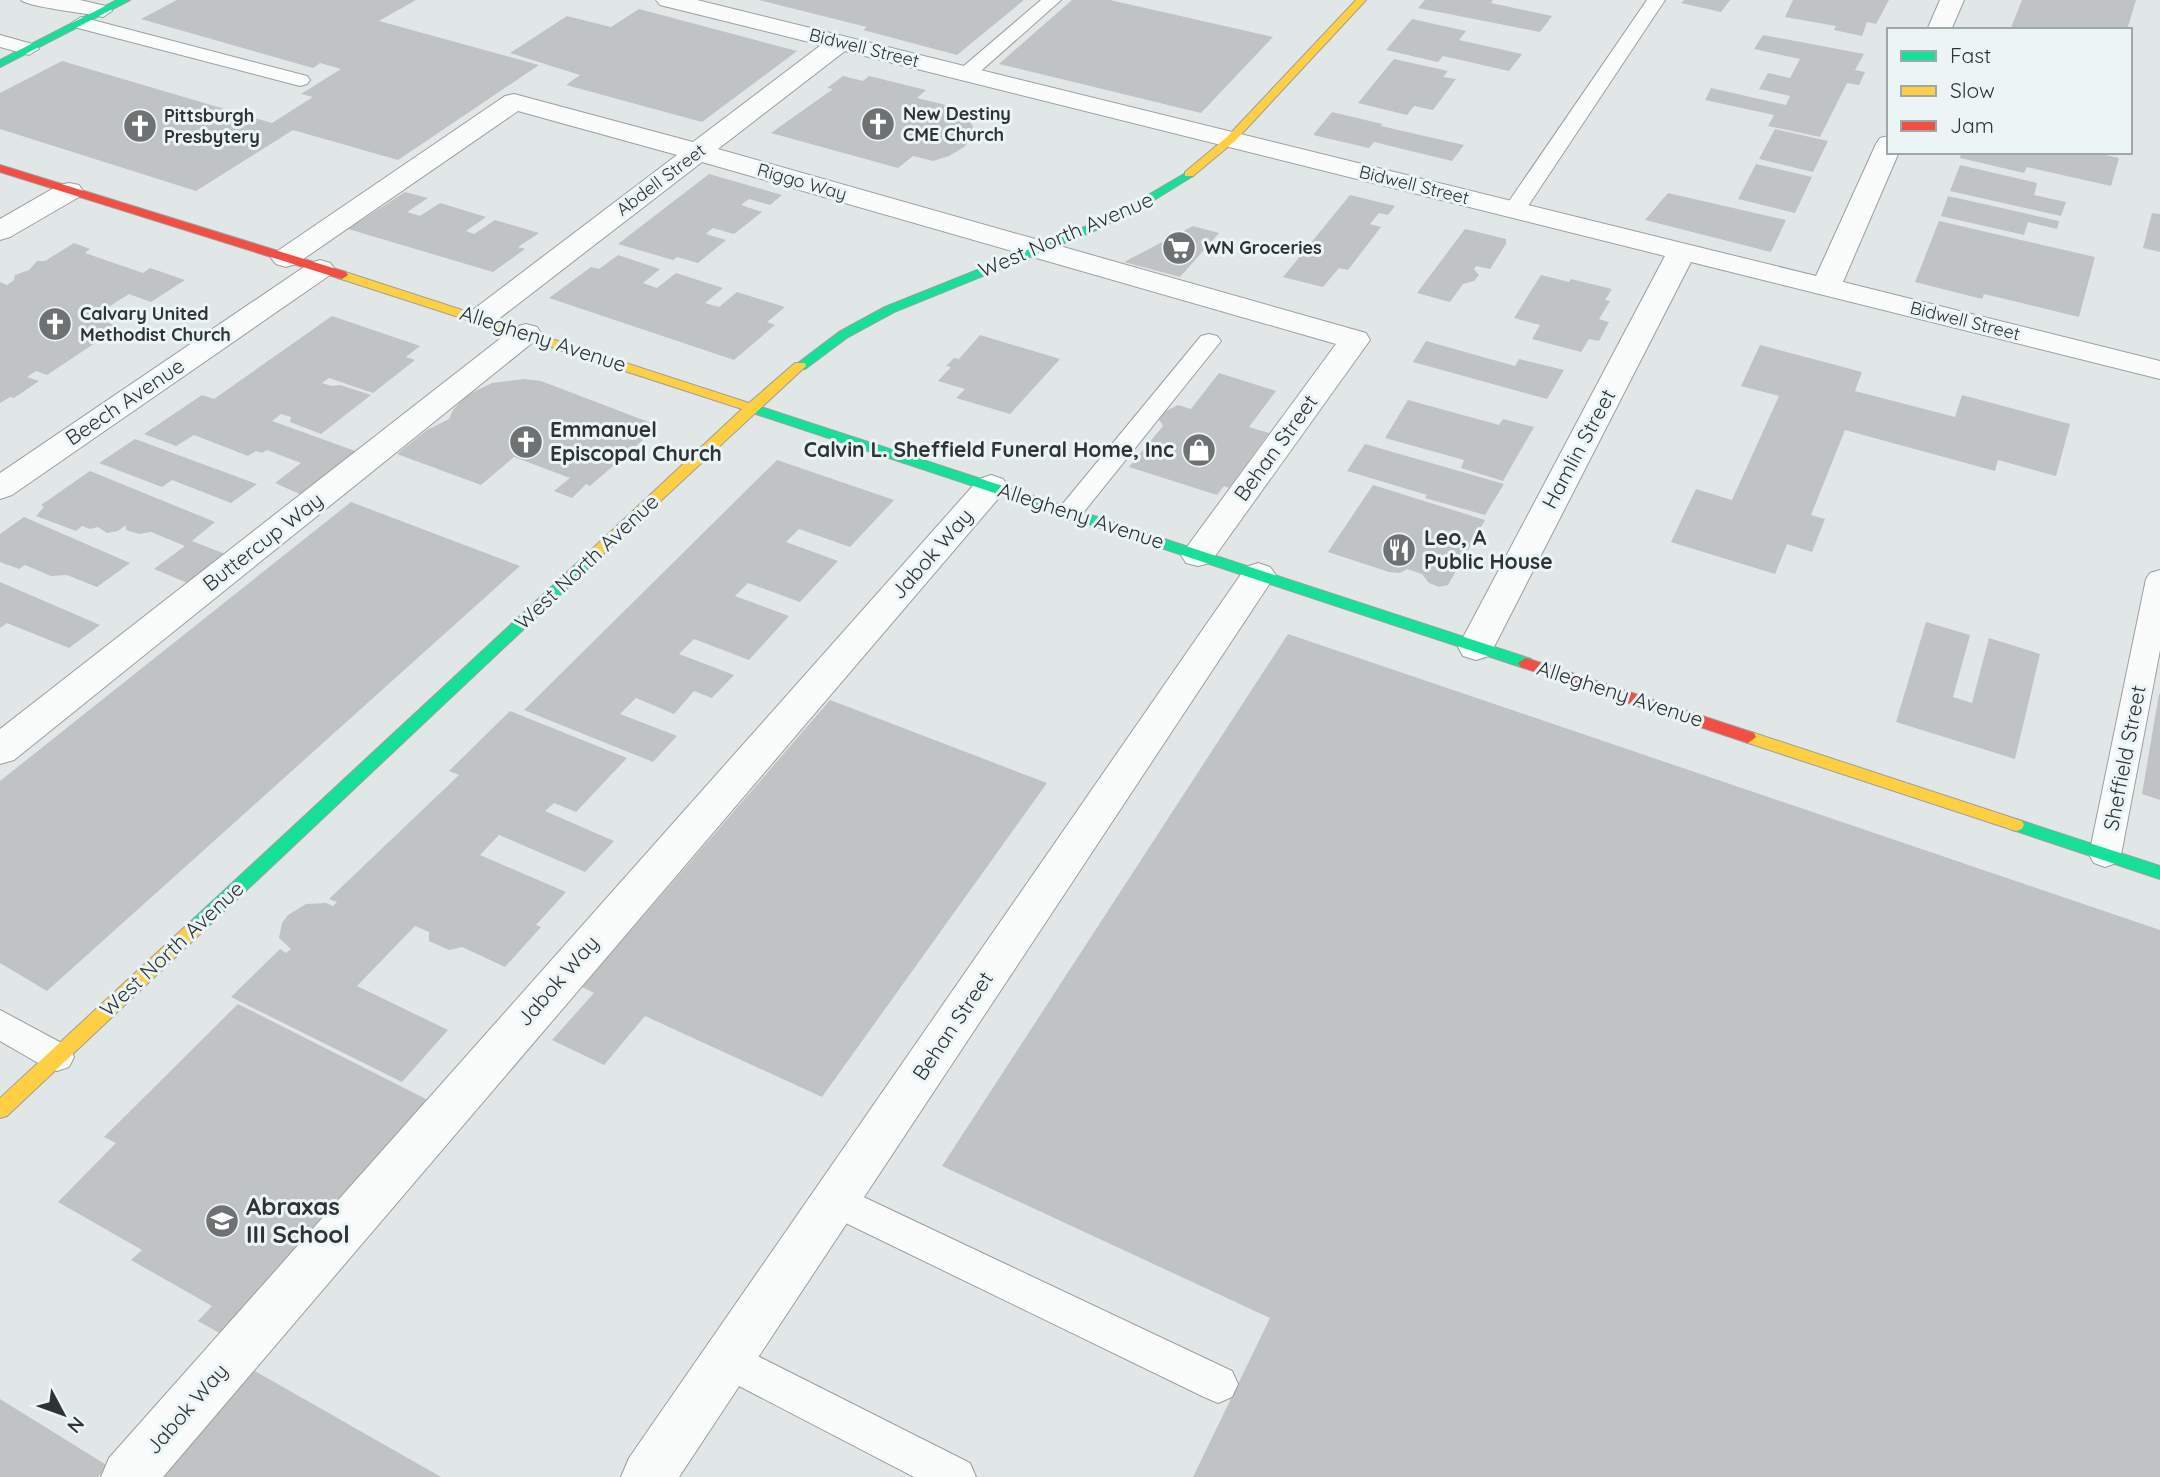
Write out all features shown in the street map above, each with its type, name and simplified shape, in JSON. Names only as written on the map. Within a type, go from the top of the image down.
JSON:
[{"type":"street","points":[[0,64],[125,0]]},
{"type":"street","name":"Bidwell Street","points":[[668,0],[2160,370]]},
{"type":"street","name":"West North Avenue","points":[[0,1110],[752,407],[817,351],[859,324],[912,299],[1040,250],[1162,194],[1203,165],[1231,139],[1361,0]]},
{"type":"street","points":[[1940,28],[1952,0]]},
{"type":"street","name":"Abdell Street","points":[[481,318],[840,43]]},
{"type":"street","name":"Riggo Way","points":[[286,258],[514,102],[1354,340]]},
{"type":"street","points":[[1826,287],[1887,149]]},
{"type":"street","name":"Allegheny Avenue","points":[[0,168],[481,318],[2160,873]]},
{"type":"street","points":[[0,231],[69,191]]},
{"type":"street","name":"Hamlin Street","points":[[1476,647],[1682,251]]},
{"type":"street","name":"Beech Avenue","points":[[0,488],[320,269]]},
{"type":"street","name":"Buttercup Way","points":[[0,750],[526,333]]},
{"type":"street","name":"Behan Street","points":[[1198,555],[1354,340]]},
{"type":"street","name":"Jabok Way","points":[[128,1477],[991,486]]},
{"type":"street","name":"Behan Street","points":[[648,1477],[1258,575]]},
{"type":"lane","points":[[30,0],[73,4],[103,11]]},
{"type":"lane","points":[[966,74],[1052,0]]},
{"type":"lane","points":[[1514,210],[1656,0]]},
{"type":"lane","points":[[81,23],[300,80]]},
{"type":"lane","points":[[0,41],[29,49]]},
{"type":"lane","points":[[1070,512],[1209,341]]},
{"type":"lane","name":"Sheffield Street","points":[[2105,855],[2160,579]]},
{"type":"lane","points":[[0,1024],[57,1057]]},
{"type":"lane","points":[[836,1200],[1219,1384]]},
{"type":"lane","points":[[728,1360],[956,1477]]},
{"type":"building","points":[[177,0],[416,0],[379,21],[539,65],[398,160],[293,130],[196,191],[0,129],[0,93],[62,61],[272,123],[313,97],[301,94],[341,69],[320,63],[313,68],[141,19]]},
{"type":"building","points":[[759,0],[1024,0],[957,55],[863,30],[867,27]]},
{"type":"building","points":[[1072,0],[1110,0],[1273,37],[1201,113],[999,64]]},
{"type":"building","points":[[1425,0],[1493,0],[1491,3],[1552,16],[1540,32],[1418,8]]},
{"type":"building","points":[[1684,0],[1730,0],[1721,12],[1681,3]]},
{"type":"building","points":[[1793,0],[1889,0],[1876,24],[1867,22],[1862,36],[1834,30],[1836,26],[1785,17]]},
{"type":"building","points":[[2022,0],[2136,0],[2128,28],[2011,28]]},
{"type":"building","points":[[639,9],[797,51],[702,122],[566,85],[580,75],[510,53],[567,16],[611,27]]},
{"type":"building","points":[[1412,19],[1466,31],[1459,40],[1522,54],[1509,71],[1443,56],[1438,62],[1386,50]]},
{"type":"building","points":[[1763,35],[1864,54],[1855,70],[1865,72],[1859,85],[1847,83],[1820,137],[1768,126],[1774,115],[1705,100],[1711,88],[1786,105],[1790,96],[1759,89],[1768,73],[1790,78],[1800,59],[1754,49]]},
{"type":"building","points":[[1394,59],[1448,71],[1443,77],[1456,79],[1433,110],[1414,106],[1407,115],[1358,103]]},
{"type":"building","name":"New Destiny CME Church","points":[[843,76],[863,81],[869,76],[926,90],[917,98],[979,113],[969,121],[973,126],[970,140],[949,156],[933,161],[913,156],[898,168],[771,133],[833,89],[827,88]]},
{"type":"building","points":[[1332,112],[1464,145],[1452,161],[1374,142],[1369,148],[1313,135]]},
{"type":"building","points":[[1775,129],[1828,141],[1813,172],[1759,159]]},
{"type":"building","points":[[1961,154],[2101,154],[2119,158],[2111,186],[2027,167],[2024,173],[1960,158]]},
{"type":"building","points":[[1756,164],[1812,177],[1795,213],[1738,199]]},
{"type":"building","points":[[1960,165],[2037,183],[2034,195],[2066,202],[2061,216],[1950,191]]},
{"type":"building","points":[[709,174],[782,195],[770,205],[749,199],[741,205],[762,212],[734,234],[713,228],[709,231],[706,234],[726,240],[698,263],[677,257],[673,260],[618,244]]},
{"type":"building","points":[[405,192],[428,198],[407,212],[420,216],[440,203],[486,217],[466,231],[474,234],[495,220],[539,233],[518,247],[525,249],[493,272],[348,229]]},
{"type":"building","points":[[1668,193],[1786,220],[1771,252],[1645,220]]},
{"type":"building","points":[[1350,195],[1395,206],[1388,215],[1379,213],[1370,224],[1381,227],[1348,270],[1339,268],[1323,287],[1283,277]]},
{"type":"building","points":[[1948,196],[2059,221],[2057,229],[2028,222],[2024,235],[1941,216]]},
{"type":"building","points":[[2152,213],[2160,214],[2160,252],[2143,248]]},
{"type":"building","points":[[1939,221],[2095,257],[2079,317],[1984,294],[1982,299],[1915,282]]},
{"type":"building","name":"WN Groceries","points":[[1193,226],[1219,233],[1180,277],[1124,262]]},
{"type":"building","points":[[1465,229],[1506,239],[1506,244],[1490,269],[1476,266],[1474,269],[1479,275],[1474,281],[1463,284],[1450,302],[1417,293]]},
{"type":"building","name":"Calvary United Methodist Church","points":[[74,243],[90,249],[85,253],[143,273],[150,268],[185,280],[151,302],[129,294],[102,311],[102,320],[119,327],[47,375],[36,371],[27,377],[39,381],[14,398],[10,397],[0,403],[0,282],[7,285],[14,280],[15,275],[29,270],[37,261],[45,261]]},
{"type":"building","points":[[618,255],[660,269],[643,283],[657,288],[676,273],[723,288],[705,303],[719,307],[737,292],[785,307],[767,322],[775,325],[734,360],[549,298],[591,267],[599,269]]},
{"type":"building","points":[[1541,275],[1612,289],[1605,300],[1610,301],[1599,319],[1609,322],[1599,341],[1589,339],[1581,352],[1532,339],[1540,325],[1514,318]]},
{"type":"building","points":[[332,316],[420,346],[406,357],[415,360],[373,393],[329,378],[322,383],[340,385],[371,395],[321,434],[290,422],[291,417],[281,414],[272,421],[358,452],[302,495],[275,483],[301,463],[267,450],[262,453],[256,451],[248,456],[194,435],[176,446],[144,434],[202,395],[214,399]]},
{"type":"building","points":[[980,335],[1060,359],[1010,414],[956,398],[965,389],[938,381],[951,367],[946,366],[954,358],[959,359]]},
{"type":"building","points":[[1426,341],[1515,366],[1519,359],[1564,370],[1547,399],[1413,362]]},
{"type":"building","points":[[1760,345],[1862,372],[1855,391],[1955,417],[1962,395],[2070,424],[2056,476],[1998,460],[1995,471],[1845,430],[1811,515],[1825,519],[1812,552],[1787,544],[1775,574],[1671,542],[1696,489],[1732,500],[1779,396],[1741,386]]},
{"type":"building","name":"Calvin L. Sheffield Funeral Home, Inc","points":[[1219,373],[1276,391],[1249,427],[1269,433],[1229,488],[1224,486],[1217,495],[1129,467],[1163,426],[1159,419],[1166,411],[1178,405],[1191,409]]},
{"type":"building","name":"Emmanuel Episcopal Church","points":[[524,379],[541,381],[659,426],[590,486],[586,484],[572,498],[554,491],[570,478],[514,457],[481,485],[397,454],[427,430],[449,419],[453,410],[467,395],[492,383]]},
{"type":"building","points":[[1408,400],[1499,425],[1503,419],[1534,427],[1503,481],[1461,468],[1464,460],[1385,438]]},
{"type":"building","points":[[135,439],[257,484],[231,503],[172,480],[162,487],[99,463]]},
{"type":"building","points":[[1365,444],[1504,484],[1485,515],[1425,498],[1427,495],[1347,471]]},
{"type":"building","points":[[777,460],[894,500],[850,547],[799,529],[786,542],[838,561],[800,602],[748,583],[735,596],[789,616],[749,660],[694,639],[679,654],[734,675],[712,698],[694,691],[674,714],[636,698],[620,714],[677,736],[653,762],[524,710]]},
{"type":"building","points":[[90,471],[215,522],[192,541],[228,555],[190,584],[154,569],[185,546],[151,532],[139,534],[126,530],[126,525],[118,531],[107,533],[98,527],[90,529],[82,526],[76,531],[36,516],[44,507],[41,505]]},
{"type":"building","points":[[1373,485],[1485,520],[1448,585],[1439,587],[1429,583],[1422,574],[1407,569],[1400,573],[1389,572],[1328,552]]},
{"type":"building","points":[[351,502],[520,566],[47,991],[0,963],[0,781]]},
{"type":"building","points":[[24,517],[130,563],[97,587],[67,575],[51,576],[25,565],[19,569],[0,562],[0,534]]},
{"type":"building","points":[[0,582],[100,625],[69,648],[7,623],[0,628]]},
{"type":"building","points":[[1926,622],[1970,635],[1953,697],[1972,703],[1989,638],[2040,654],[2015,759],[1896,722]]},
{"type":"building","points":[[1288,634],[2160,930],[2160,1477],[1193,1477],[1270,1318],[942,1166]]},
{"type":"building","points":[[2160,694],[2160,800],[2142,794]]},
{"type":"building","points":[[830,700],[1047,783],[822,1097],[645,1016],[604,1065],[552,1040],[594,993],[582,987]]},
{"type":"building","points":[[510,711],[627,758],[576,812],[554,803],[545,811],[614,841],[585,872],[499,835],[480,855],[566,892],[536,925],[541,927],[505,967],[462,947],[449,950],[429,941],[429,932],[415,926],[357,986],[448,1030],[402,1082],[231,997],[280,949],[286,953],[291,949],[279,938],[282,923],[288,915],[306,904],[326,903],[333,906],[337,902],[329,899],[459,775],[449,771]]},
{"type":"building","points":[[238,1004],[430,1101],[223,1335],[198,1321],[212,1306],[131,1260],[142,1250],[58,1202],[116,1143],[104,1137]]},
{"type":"building","points":[[246,1366],[441,1477],[152,1477]]},
{"type":"building","points":[[0,1399],[108,1466],[98,1477],[0,1477]]},
{"type":"traffic: fast","points":[[0,64],[125,0]]},
{"type":"traffic: fast","points":[[800,366],[843,335],[890,310],[1092,228],[1142,203],[1189,174]]},
{"type":"traffic: fast","points":[[752,408],[1526,663]]},
{"type":"traffic: fast","points":[[194,929],[594,555]]},
{"type":"traffic: fast","points":[[2016,825],[2160,873]]},
{"type":"traffic: slow","points":[[1189,174],[1231,139],[1361,0]]},
{"type":"traffic: slow","points":[[342,275],[752,408]]},
{"type":"traffic: slow","points":[[594,555],[752,407],[800,366]]},
{"type":"traffic: slow","points":[[1748,737],[2016,825]]},
{"type":"traffic: slow","points":[[0,1110],[194,929]]},
{"type":"traffic: jam","points":[[0,168],[342,275]]},
{"type":"traffic: jam","points":[[1526,663],[1748,737]]},
{"type":"place","name":"New Destiny CME Church","points":[[878,124]]},
{"type":"place","name":"Pittsburgh Presbytery","points":[[140,126]]},
{"type":"place","name":"WN Groceries","points":[[1179,248]]},
{"type":"place","name":"Calvary United Methodist Church","points":[[55,324]]},
{"type":"place","name":"Emmanuel Episcopal Church","points":[[526,442]]},
{"type":"place","name":"Calvin L. Sheffield Funeral Home, Inc","points":[[1199,450]]},
{"type":"place","name":"Leo, A Public House","points":[[1399,550]]},
{"type":"place","name":"Abraxas III School","points":[[222,1221]]}]
